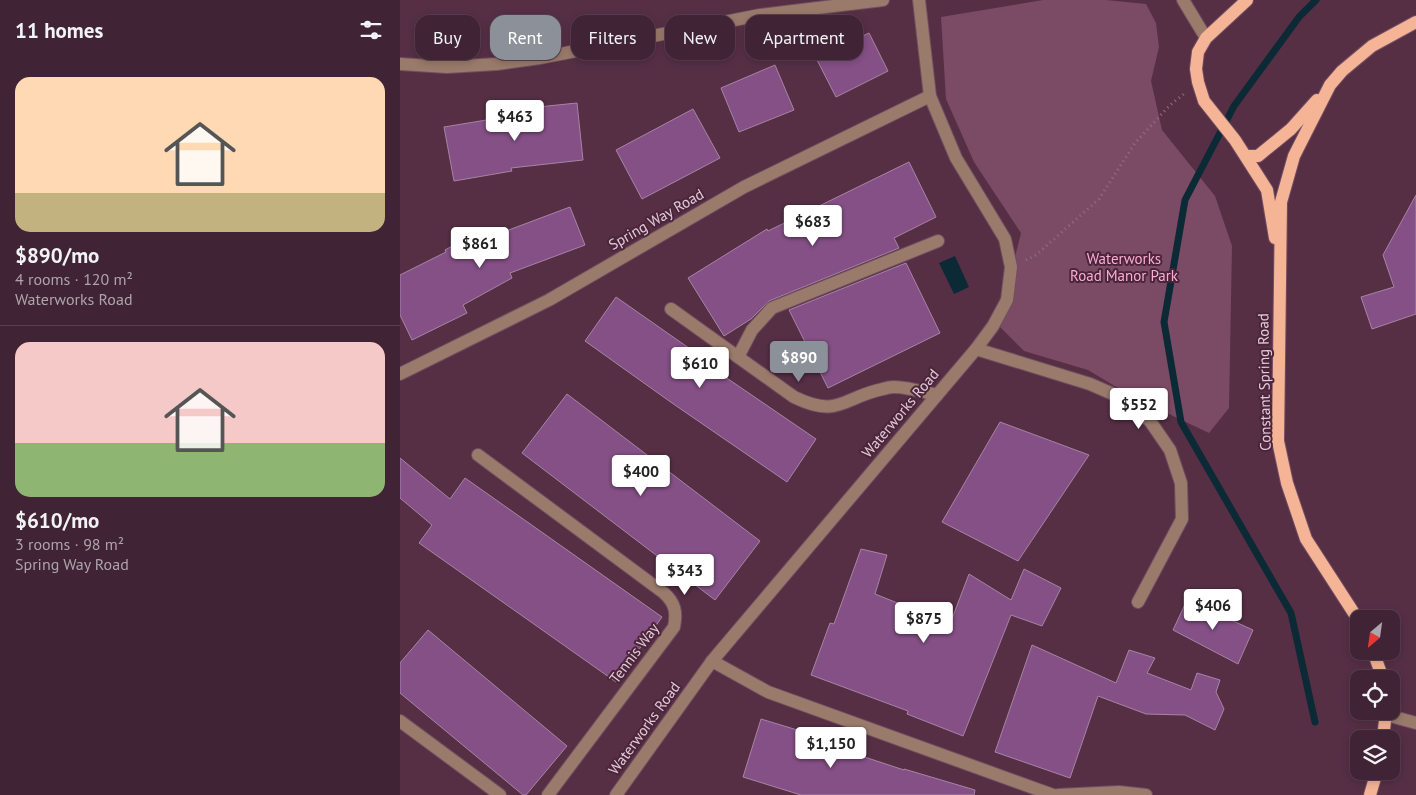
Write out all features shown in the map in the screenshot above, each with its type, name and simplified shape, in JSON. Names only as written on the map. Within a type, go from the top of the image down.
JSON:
[{"type":"main road","name":"Constant Spring Road","points":[[1247,0],[1206,38],[1198,52],[1196,69],[1204,101],[1236,140],[1267,190],[1280,273]]},
{"type":"main road","name":"Constant Spring Road","points":[[1352,610],[1306,539],[1287,483],[1278,441],[1281,202],[1286,180],[1297,149],[1330,85],[1342,71],[1372,46],[1416,22]]},
{"type":"main road","points":[[1247,156],[1258,156],[1291,129],[1330,85]]},
{"type":"main road","points":[[1370,795],[1374,780]]},
{"type":"street","points":[[400,64],[447,67],[498,64],[540,58],[760,15],[883,0]]},
{"type":"street","name":"Waterworks Road","points":[[616,795],[712,661],[976,349],[993,326],[1006,300],[1011,267],[1005,239],[956,158],[930,96],[919,0]]},
{"type":"street","points":[[1182,0],[1206,38]]},
{"type":"street","name":"Spring Way Road","points":[[400,374],[549,300],[744,187],[930,96]]},
{"type":"street","points":[[738,357],[752,330],[772,308],[938,241]]},
{"type":"street","points":[[671,308],[794,397],[810,405],[828,407],[845,404],[870,392],[894,387],[937,395]]},
{"type":"street","points":[[976,349],[1090,384],[1122,398],[1150,421],[1170,450],[1181,484],[1182,519],[1138,602]]},
{"type":"street","name":"Tennis Way","points":[[478,455],[664,593],[671,600],[675,608],[674,627],[548,795]]},
{"type":"street","points":[[712,661],[768,692],[1052,795]]},
{"type":"street","points":[[1400,718],[1416,723]]},
{"type":"street","points":[[400,720],[484,790],[500,795]]},
{"type":"street","points":[[1058,795],[1118,792],[1146,795]]},
{"type":"path","points":[[1011,267],[1036,255],[1099,199],[1135,143],[1170,105],[1198,82]]},
{"type":"green space","name":"Waterworks Road Manor Park","points":[[1043,0],[1106,0],[1146,4],[1156,23],[1159,47],[1151,81],[1162,130],[1215,196],[1232,246],[1229,408],[1209,433],[1133,397],[1088,370],[1024,351],[998,325],[1021,233],[974,162],[946,99],[941,17]]},
{"type":"water","points":[[955,256],[969,287],[954,294],[939,263]]},
{"type":"building","points":[[869,33],[888,71],[836,97],[817,60],[863,60],[863,36]]},
{"type":"building","points":[[775,65],[794,110],[739,132],[721,88]]},
{"type":"building","points":[[577,103],[583,160],[511,168],[512,171],[454,181],[444,127],[529,113],[528,108]]},
{"type":"building","points":[[693,109],[720,158],[642,199],[616,150]]},
{"type":"building","points":[[909,162],[936,217],[894,238],[899,248],[769,301],[751,319],[724,336],[688,278],[767,229],[768,231]]},
{"type":"building","points":[[1416,195],[1416,314],[1372,329],[1361,297],[1394,287],[1383,255]]},
{"type":"building","points":[[570,207],[585,245],[510,273],[512,278],[463,305],[467,313],[412,340],[400,315],[400,275],[446,252],[445,250],[485,228],[490,237]]},
{"type":"building","points":[[906,263],[940,333],[828,388],[789,310]]},
{"type":"building","points":[[616,297],[696,353],[693,355],[816,439],[787,482],[585,341]]},
{"type":"building","points":[[567,394],[760,541],[715,600],[522,453]]},
{"type":"building","points":[[1000,422],[1089,455],[1018,561],[942,522]]},
{"type":"building","points":[[400,458],[450,499],[465,478],[662,617],[616,682],[419,543],[432,525],[400,498]]},
{"type":"building","points":[[861,549],[887,555],[875,594],[950,624],[969,574],[1011,600],[1024,569],[1061,588],[1042,626],[1011,615],[963,736],[907,714],[908,711],[811,675],[830,623],[834,624]]},
{"type":"building","points":[[1187,600],[1253,630],[1238,664],[1173,630]]},
{"type":"building","points":[[428,630],[567,746],[526,795],[523,795],[400,693],[400,663]]},
{"type":"building","points":[[1032,645],[1116,683],[1129,650],[1155,658],[1147,673],[1191,690],[1197,673],[1220,680],[1216,692],[1224,709],[1215,730],[1185,715],[1146,714],[1098,696],[1070,778],[995,752]]},
{"type":"building","points":[[761,719],[817,736],[816,741],[904,770],[975,790],[974,795],[801,795],[743,777]]},
{"type":"waterway","points":[[1315,722],[1291,613],[1181,422],[1164,322],[1185,200],[1234,106],[1299,17],[1316,0]]}]
